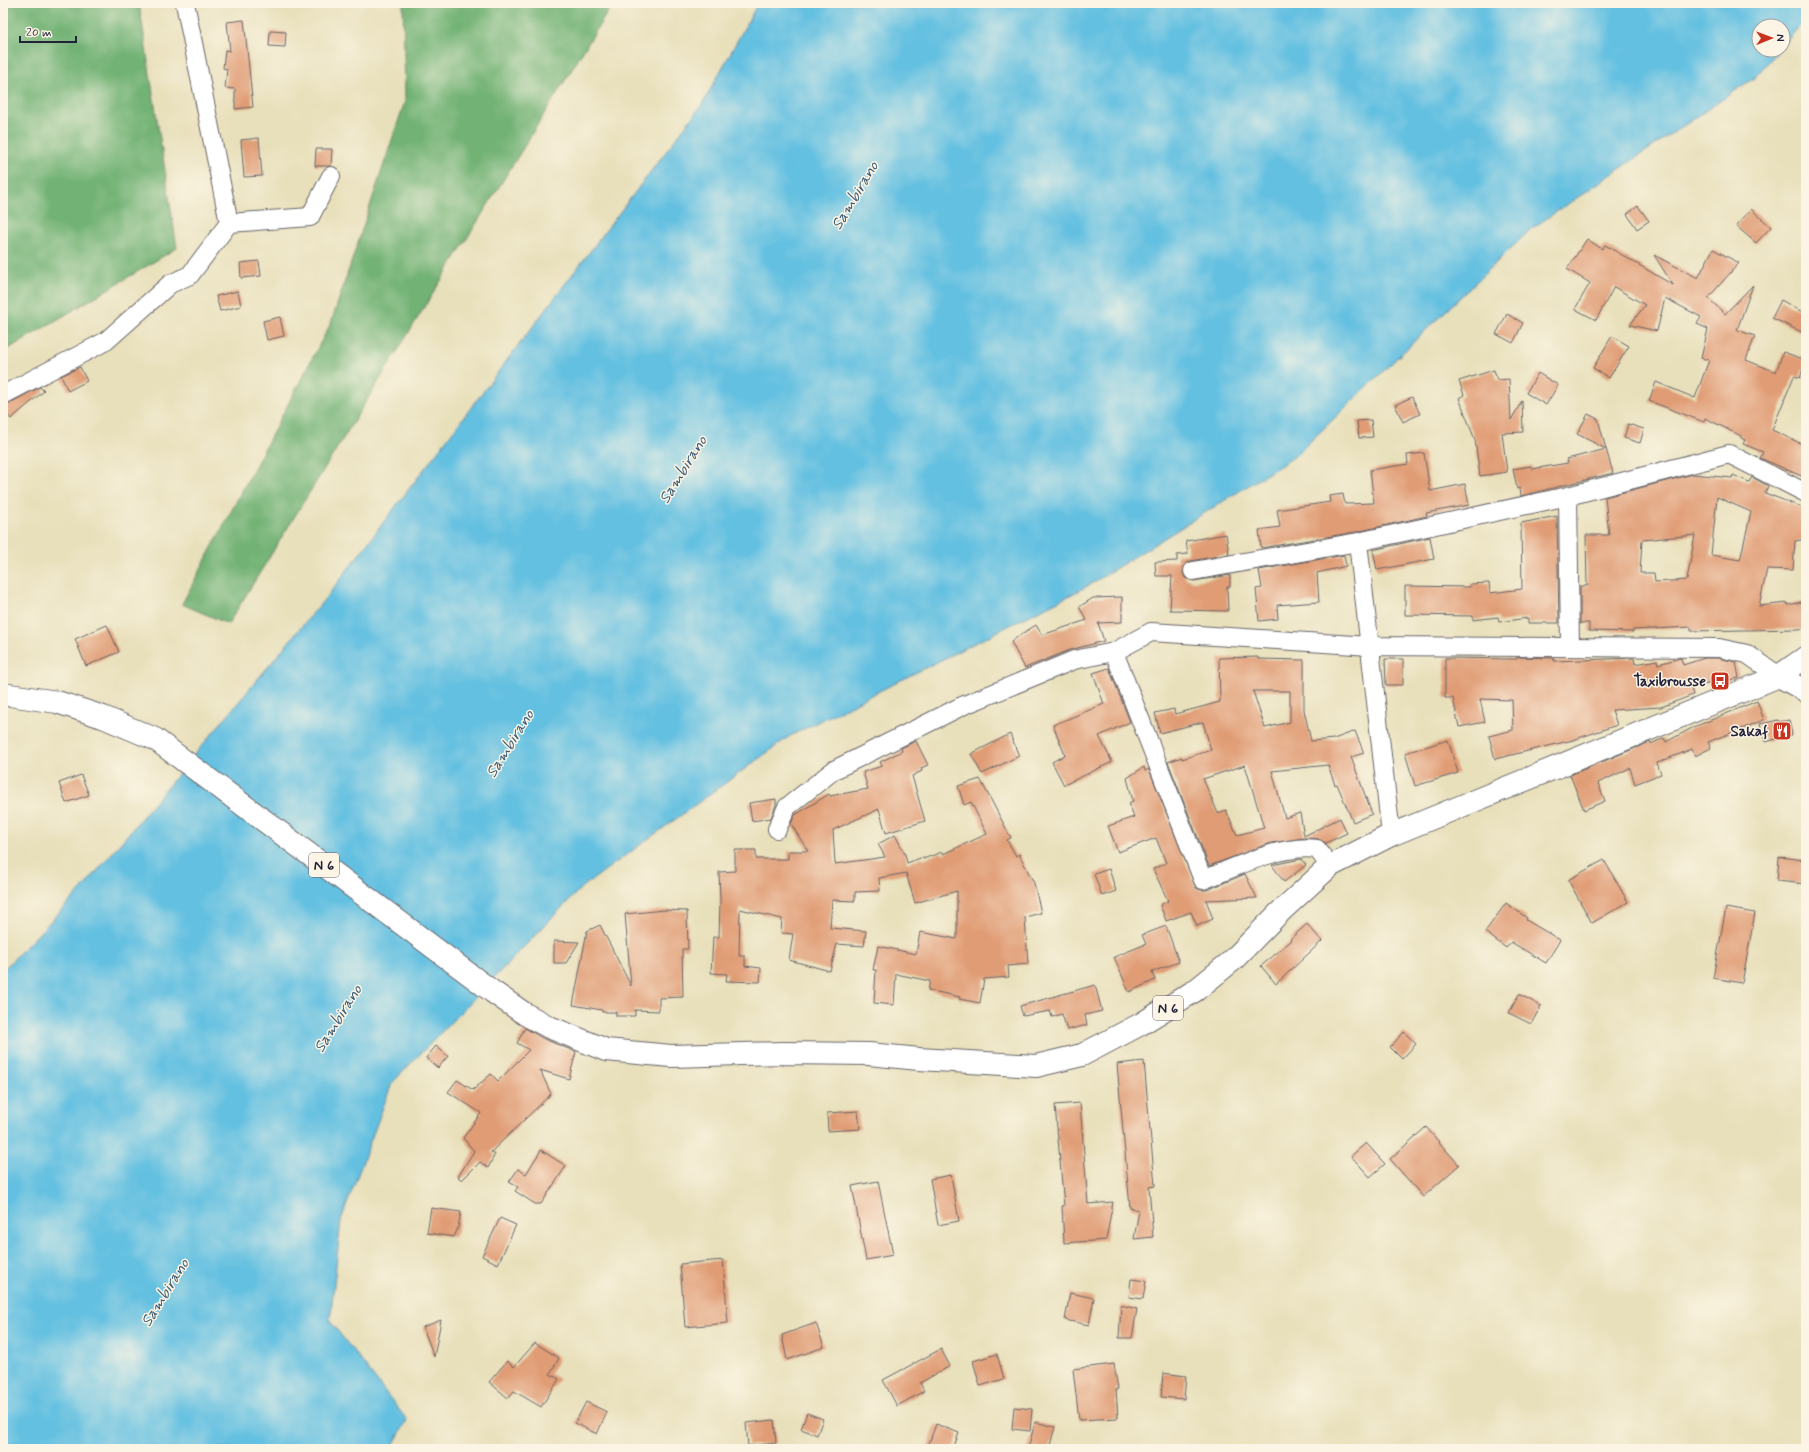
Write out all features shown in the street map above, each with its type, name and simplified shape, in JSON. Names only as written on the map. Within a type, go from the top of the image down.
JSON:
[{"type":"main road","name":"N 6","points":[[3,694],[57,702],[103,717],[155,739],[493,992],[537,1020],[606,1050],[671,1056],[782,1053],[869,1054],[919,1060],[1036,1066],[1082,1055],[1141,1024],[1196,990],[1233,960],[1280,912],[1330,866],[1391,835],[1779,676],[1806,657]]},
{"type":"main road","points":[[1779,676],[1806,691]]},
{"type":"street","points":[[185,3],[229,223]]},
{"type":"street","points":[[3,395],[106,341],[170,284],[190,274],[229,223],[310,217],[331,176]]},
{"type":"street","points":[[1193,571],[1358,542],[1568,496],[1729,454],[1806,493]]},
{"type":"street","points":[[1568,496],[1570,646]]},
{"type":"street","points":[[1358,542],[1391,835]]},
{"type":"street","points":[[777,829],[787,807],[834,770],[962,706],[1074,660],[1114,652],[1151,632],[1370,646],[1719,648],[1747,654],[1779,676]]},
{"type":"street","points":[[1114,652],[1203,880],[1261,858],[1306,848],[1317,849],[1330,866]]},
{"type":"green space","points":[[3,3],[139,3],[177,248],[3,352]]},
{"type":"green space","points":[[403,3],[613,3],[228,624],[182,604],[331,323],[405,101]]},
{"type":"water","name":"Sambirano","points":[[758,3],[1806,3],[1806,19],[1791,36],[1791,18],[1751,18],[1751,58],[1772,58],[1754,78],[1531,229],[1294,457],[1086,587],[790,736],[581,888],[392,1083],[341,1220],[330,1321],[407,1420],[391,1449],[3,1449],[3,970],[82,889],[329,594],[703,103]]},
{"type":"building","points":[[244,20],[253,107],[235,109],[235,89],[225,88],[227,69],[223,68],[225,50],[230,51],[227,22]]},
{"type":"building","points":[[270,31],[286,32],[285,47],[269,46]]},
{"type":"building","points":[[259,138],[262,176],[244,177],[241,140]]},
{"type":"building","points":[[316,149],[332,149],[331,166],[315,166]]},
{"type":"building","points":[[1638,206],[1649,221],[1637,229],[1627,214]]},
{"type":"building","points":[[1751,209],[1771,227],[1756,243],[1736,226]]},
{"type":"building","points":[[1587,239],[1602,249],[1605,245],[1673,285],[1654,255],[1698,278],[1713,249],[1739,263],[1708,298],[1725,314],[1753,285],[1737,330],[1755,336],[1746,360],[1776,372],[1783,352],[1806,360],[1800,378],[1794,376],[1772,430],[1806,446],[1806,478],[1760,458],[1763,452],[1743,444],[1745,440],[1741,438],[1741,436],[1705,418],[1704,422],[1649,401],[1656,382],[1695,398],[1709,360],[1701,358],[1708,329],[1697,324],[1701,317],[1665,298],[1657,331],[1630,325],[1645,305],[1614,287],[1596,320],[1575,309],[1590,283],[1567,269]]},
{"type":"building","points":[[259,261],[261,276],[241,278],[240,263]]},
{"type":"building","points":[[238,291],[241,306],[220,311],[216,296]]},
{"type":"building","points":[[1781,300],[1806,314],[1806,334],[1772,318]]},
{"type":"building","points":[[1507,314],[1523,323],[1513,343],[1496,334]]},
{"type":"building","points":[[280,317],[284,336],[267,340],[263,321]]},
{"type":"building","points":[[1612,336],[1629,346],[1609,378],[1593,368]]},
{"type":"building","points":[[80,367],[87,381],[68,391],[61,376]]},
{"type":"building","points":[[1494,370],[1497,380],[1509,379],[1511,420],[1522,401],[1523,432],[1502,433],[1507,472],[1480,476],[1475,440],[1459,398],[1464,395],[1459,381]]},
{"type":"building","points":[[1538,373],[1558,385],[1546,405],[1526,393]]},
{"type":"building","points":[[40,387],[44,391],[11,419],[3,409],[6,405]]},
{"type":"building","points":[[1412,397],[1420,414],[1403,422],[1395,405]]},
{"type":"building","points":[[1588,414],[1598,419],[1606,449],[1577,434]]},
{"type":"building","points":[[1371,420],[1373,437],[1359,438],[1357,421]]},
{"type":"building","points":[[1628,424],[1644,429],[1640,443],[1624,438]]},
{"type":"building","points":[[1606,449],[1613,473],[1521,496],[1520,488],[1517,489],[1513,469],[1531,466],[1532,469],[1568,463],[1567,459]]},
{"type":"building","points":[[1424,453],[1430,491],[1465,484],[1469,505],[1426,513],[1427,516],[1356,532],[1261,548],[1259,530],[1280,527],[1277,510],[1330,502],[1329,496],[1343,494],[1345,504],[1374,503],[1370,470],[1408,464],[1407,455]]},
{"type":"building","points":[[1693,474],[1732,478],[1733,475],[1749,482],[1752,477],[1768,486],[1765,493],[1806,509],[1806,539],[1795,541],[1793,570],[1767,569],[1759,606],[1788,603],[1788,605],[1806,601],[1806,628],[1691,631],[1691,627],[1633,630],[1633,632],[1589,631],[1589,623],[1580,623],[1580,586],[1587,586],[1586,535],[1609,535],[1605,497]],"holes":[[[1717,497],[1751,512],[1740,560],[1711,555]],[[1695,535],[1687,580],[1655,582],[1654,573],[1640,573],[1642,540]]]},
{"type":"building","points":[[1557,516],[1559,623],[1528,623],[1528,618],[1499,622],[1498,617],[1473,620],[1473,616],[1405,615],[1405,586],[1470,587],[1470,584],[1489,583],[1490,593],[1522,589],[1521,523]]},
{"type":"building","points":[[1226,534],[1229,554],[1191,561],[1186,563],[1183,572],[1185,578],[1194,581],[1230,575],[1230,587],[1227,587],[1228,611],[1170,610],[1172,576],[1156,576],[1155,562],[1177,561],[1177,555],[1188,554],[1186,541]]},
{"type":"building","points":[[1430,537],[1434,559],[1377,570],[1373,550]]},
{"type":"building","points":[[1344,555],[1346,566],[1317,573],[1319,602],[1277,605],[1278,619],[1259,621],[1256,589],[1262,588],[1259,570]]},
{"type":"building","points":[[1122,597],[1122,622],[1098,623],[1104,641],[1070,650],[1025,668],[1011,642],[1020,635],[1036,625],[1042,635],[1087,620],[1079,607],[1093,598]]},
{"type":"building","points":[[107,625],[119,652],[86,666],[75,639]]},
{"type":"building","points":[[1258,657],[1258,659],[1304,660],[1304,710],[1311,741],[1334,739],[1355,731],[1364,753],[1351,757],[1372,814],[1353,822],[1337,784],[1335,785],[1328,765],[1272,771],[1285,818],[1300,813],[1304,836],[1340,818],[1347,833],[1326,843],[1318,839],[1304,838],[1271,843],[1209,866],[1168,762],[1211,750],[1203,722],[1160,733],[1155,713],[1174,709],[1175,714],[1220,702],[1219,658]],"holes":[[[1253,691],[1290,691],[1290,722],[1265,728]],[[1245,765],[1264,828],[1237,835],[1226,810],[1218,813],[1203,779]]]},
{"type":"building","points":[[1517,657],[1554,658],[1554,661],[1634,658],[1635,664],[1657,660],[1658,664],[1681,658],[1683,665],[1705,658],[1718,658],[1736,662],[1739,678],[1725,681],[1724,678],[1691,688],[1693,695],[1661,707],[1612,710],[1617,725],[1573,740],[1495,759],[1489,736],[1513,730],[1512,700],[1480,699],[1485,722],[1459,727],[1453,698],[1445,698],[1445,658],[1517,659]]},
{"type":"building","points":[[1385,659],[1403,659],[1403,685],[1386,685]]},
{"type":"building","points":[[1109,668],[1130,722],[1099,736],[1112,762],[1064,785],[1052,762],[1065,755],[1053,725],[1104,704],[1093,673]]},
{"type":"building","points":[[1757,701],[1764,720],[1708,742],[1711,748],[1695,756],[1692,749],[1657,763],[1661,774],[1635,784],[1630,768],[1598,783],[1605,801],[1584,810],[1570,775],[1650,742],[1651,744],[1664,738],[1666,742],[1694,727]]},
{"type":"building","points":[[1778,720],[1779,722],[1789,720],[1792,735],[1765,742],[1760,724]]},
{"type":"building","points":[[1010,734],[1019,756],[982,774],[971,754]]},
{"type":"building","points":[[1448,740],[1458,773],[1415,786],[1405,753]]},
{"type":"building","points":[[916,741],[928,765],[921,768],[922,771],[912,776],[925,821],[886,833],[879,809],[833,830],[835,864],[885,857],[878,844],[895,835],[905,854],[907,863],[942,852],[943,854],[987,834],[971,802],[964,805],[958,786],[980,779],[1011,838],[1007,840],[1016,856],[1019,854],[1034,883],[1041,913],[1025,917],[1028,964],[1008,966],[1009,977],[984,979],[980,1003],[959,999],[960,997],[928,990],[930,981],[896,974],[894,1005],[874,1003],[876,970],[873,970],[878,946],[916,954],[920,932],[957,939],[957,891],[915,903],[906,873],[879,878],[880,891],[855,892],[855,901],[832,900],[830,928],[866,931],[864,946],[837,944],[830,971],[789,960],[793,934],[781,933],[782,919],[740,909],[739,956],[745,956],[745,966],[761,968],[760,982],[726,981],[727,974],[711,973],[713,937],[719,937],[719,872],[735,871],[735,850],[756,850],[756,859],[788,859],[788,851],[808,851],[791,824],[795,815],[829,794],[830,796],[868,789],[863,772],[882,766],[880,762],[902,751],[901,748]]},
{"type":"building","points":[[1144,767],[1145,771],[1149,769],[1196,888],[1207,890],[1245,874],[1257,898],[1206,900],[1213,919],[1197,926],[1191,912],[1166,921],[1160,905],[1168,901],[1153,869],[1166,863],[1156,838],[1118,852],[1108,826],[1134,817],[1129,803],[1133,801],[1127,778]]},
{"type":"building","points":[[81,775],[89,795],[66,803],[59,783]]},
{"type":"building","points":[[776,799],[776,805],[771,818],[752,821],[749,803]]},
{"type":"building","points":[[1779,857],[1806,860],[1806,884],[1777,881]]},
{"type":"building","points":[[1301,859],[1306,865],[1284,882],[1272,865]]},
{"type":"building","points":[[1604,860],[1628,902],[1592,923],[1568,880]]},
{"type":"building","points":[[1109,869],[1116,891],[1102,896],[1094,874]]},
{"type":"building","points":[[1506,903],[1527,918],[1526,920],[1560,940],[1546,963],[1511,942],[1506,948],[1485,932]]},
{"type":"building","points":[[1726,908],[1755,913],[1742,983],[1713,978]]},
{"type":"building","points":[[664,910],[687,911],[688,949],[682,949],[683,997],[659,998],[659,1011],[635,1010],[635,1016],[616,1016],[616,1012],[602,1012],[602,1010],[573,1005],[587,931],[600,925],[631,986],[625,914]]},
{"type":"building","points":[[1307,924],[1322,941],[1276,984],[1261,966],[1292,940],[1290,939]]},
{"type":"building","points":[[1166,926],[1179,962],[1152,972],[1155,980],[1129,992],[1114,957],[1146,944],[1142,935]]},
{"type":"building","points":[[554,941],[579,942],[566,963],[554,963]]},
{"type":"building","points":[[1095,985],[1102,1011],[1085,1015],[1087,1025],[1067,1030],[1062,1014],[1052,1017],[1050,1011],[1023,1016],[1020,1006]]},
{"type":"building","points":[[1519,994],[1541,1006],[1531,1024],[1509,1013]]},
{"type":"building","points":[[525,1028],[544,1039],[576,1052],[569,1079],[540,1070],[551,1094],[491,1152],[495,1154],[488,1168],[480,1162],[462,1180],[458,1177],[474,1151],[463,1138],[481,1113],[448,1092],[457,1080],[473,1090],[491,1074],[498,1081],[529,1050],[517,1043]]},
{"type":"building","points":[[1404,1032],[1416,1044],[1402,1059],[1390,1047]]},
{"type":"building","points":[[436,1046],[448,1056],[438,1068],[426,1058]]},
{"type":"building","points":[[1144,1061],[1155,1186],[1149,1187],[1153,1237],[1134,1239],[1139,1210],[1130,1208],[1117,1064]]},
{"type":"building","points":[[1080,1103],[1088,1204],[1113,1202],[1106,1240],[1064,1243],[1062,1206],[1064,1206],[1055,1105]]},
{"type":"building","points":[[858,1111],[860,1129],[828,1131],[827,1113]]},
{"type":"building","points":[[1426,1127],[1459,1165],[1423,1197],[1390,1159]]},
{"type":"building","points":[[1366,1143],[1385,1164],[1370,1177],[1351,1156]]},
{"type":"building","points":[[541,1150],[566,1166],[541,1204],[535,1204],[515,1191],[518,1187],[509,1182],[518,1169],[526,1174]]},
{"type":"building","points":[[951,1175],[959,1221],[938,1225],[930,1179]]},
{"type":"building","points":[[878,1181],[893,1255],[866,1260],[852,1186]]},
{"type":"building","points":[[431,1208],[461,1212],[458,1228],[454,1237],[427,1233]]},
{"type":"building","points":[[500,1218],[516,1225],[498,1264],[482,1256]]},
{"type":"building","points":[[723,1260],[728,1323],[685,1327],[680,1264]]},
{"type":"building","points":[[1131,1279],[1146,1281],[1143,1299],[1129,1297]]},
{"type":"building","points":[[1070,1293],[1094,1298],[1089,1325],[1065,1320]]},
{"type":"building","points":[[1121,1305],[1137,1309],[1132,1338],[1119,1338]]},
{"type":"building","points":[[441,1320],[434,1357],[423,1327]]},
{"type":"building","points":[[816,1323],[824,1347],[787,1360],[782,1335]]},
{"type":"building","points":[[535,1343],[559,1358],[550,1374],[559,1379],[541,1407],[514,1391],[508,1398],[489,1382],[507,1361],[514,1367]]},
{"type":"building","points":[[941,1349],[950,1366],[920,1383],[924,1391],[897,1406],[883,1380]]},
{"type":"building","points":[[997,1354],[1004,1379],[980,1386],[973,1361]]},
{"type":"building","points":[[1114,1364],[1118,1389],[1116,1389],[1118,1418],[1079,1420],[1073,1369]]},
{"type":"building","points":[[1163,1373],[1186,1376],[1184,1399],[1161,1397]]},
{"type":"building","points":[[586,1402],[607,1412],[597,1434],[575,1423]]},
{"type":"building","points":[[1014,1407],[1032,1409],[1030,1431],[1012,1429]]},
{"type":"building","points":[[807,1413],[823,1419],[817,1435],[801,1429]]},
{"type":"building","points":[[774,1420],[776,1443],[748,1446],[746,1423]]},
{"type":"building","points":[[1035,1422],[1055,1427],[1049,1449],[1028,1449]]},
{"type":"building","points":[[936,1424],[959,1433],[953,1449],[927,1449]]},
{"type":"place","name":"Taxibrousse","points":[[1720,681]]},
{"type":"place","name":"Sakaf","points":[[1782,731]]}]
